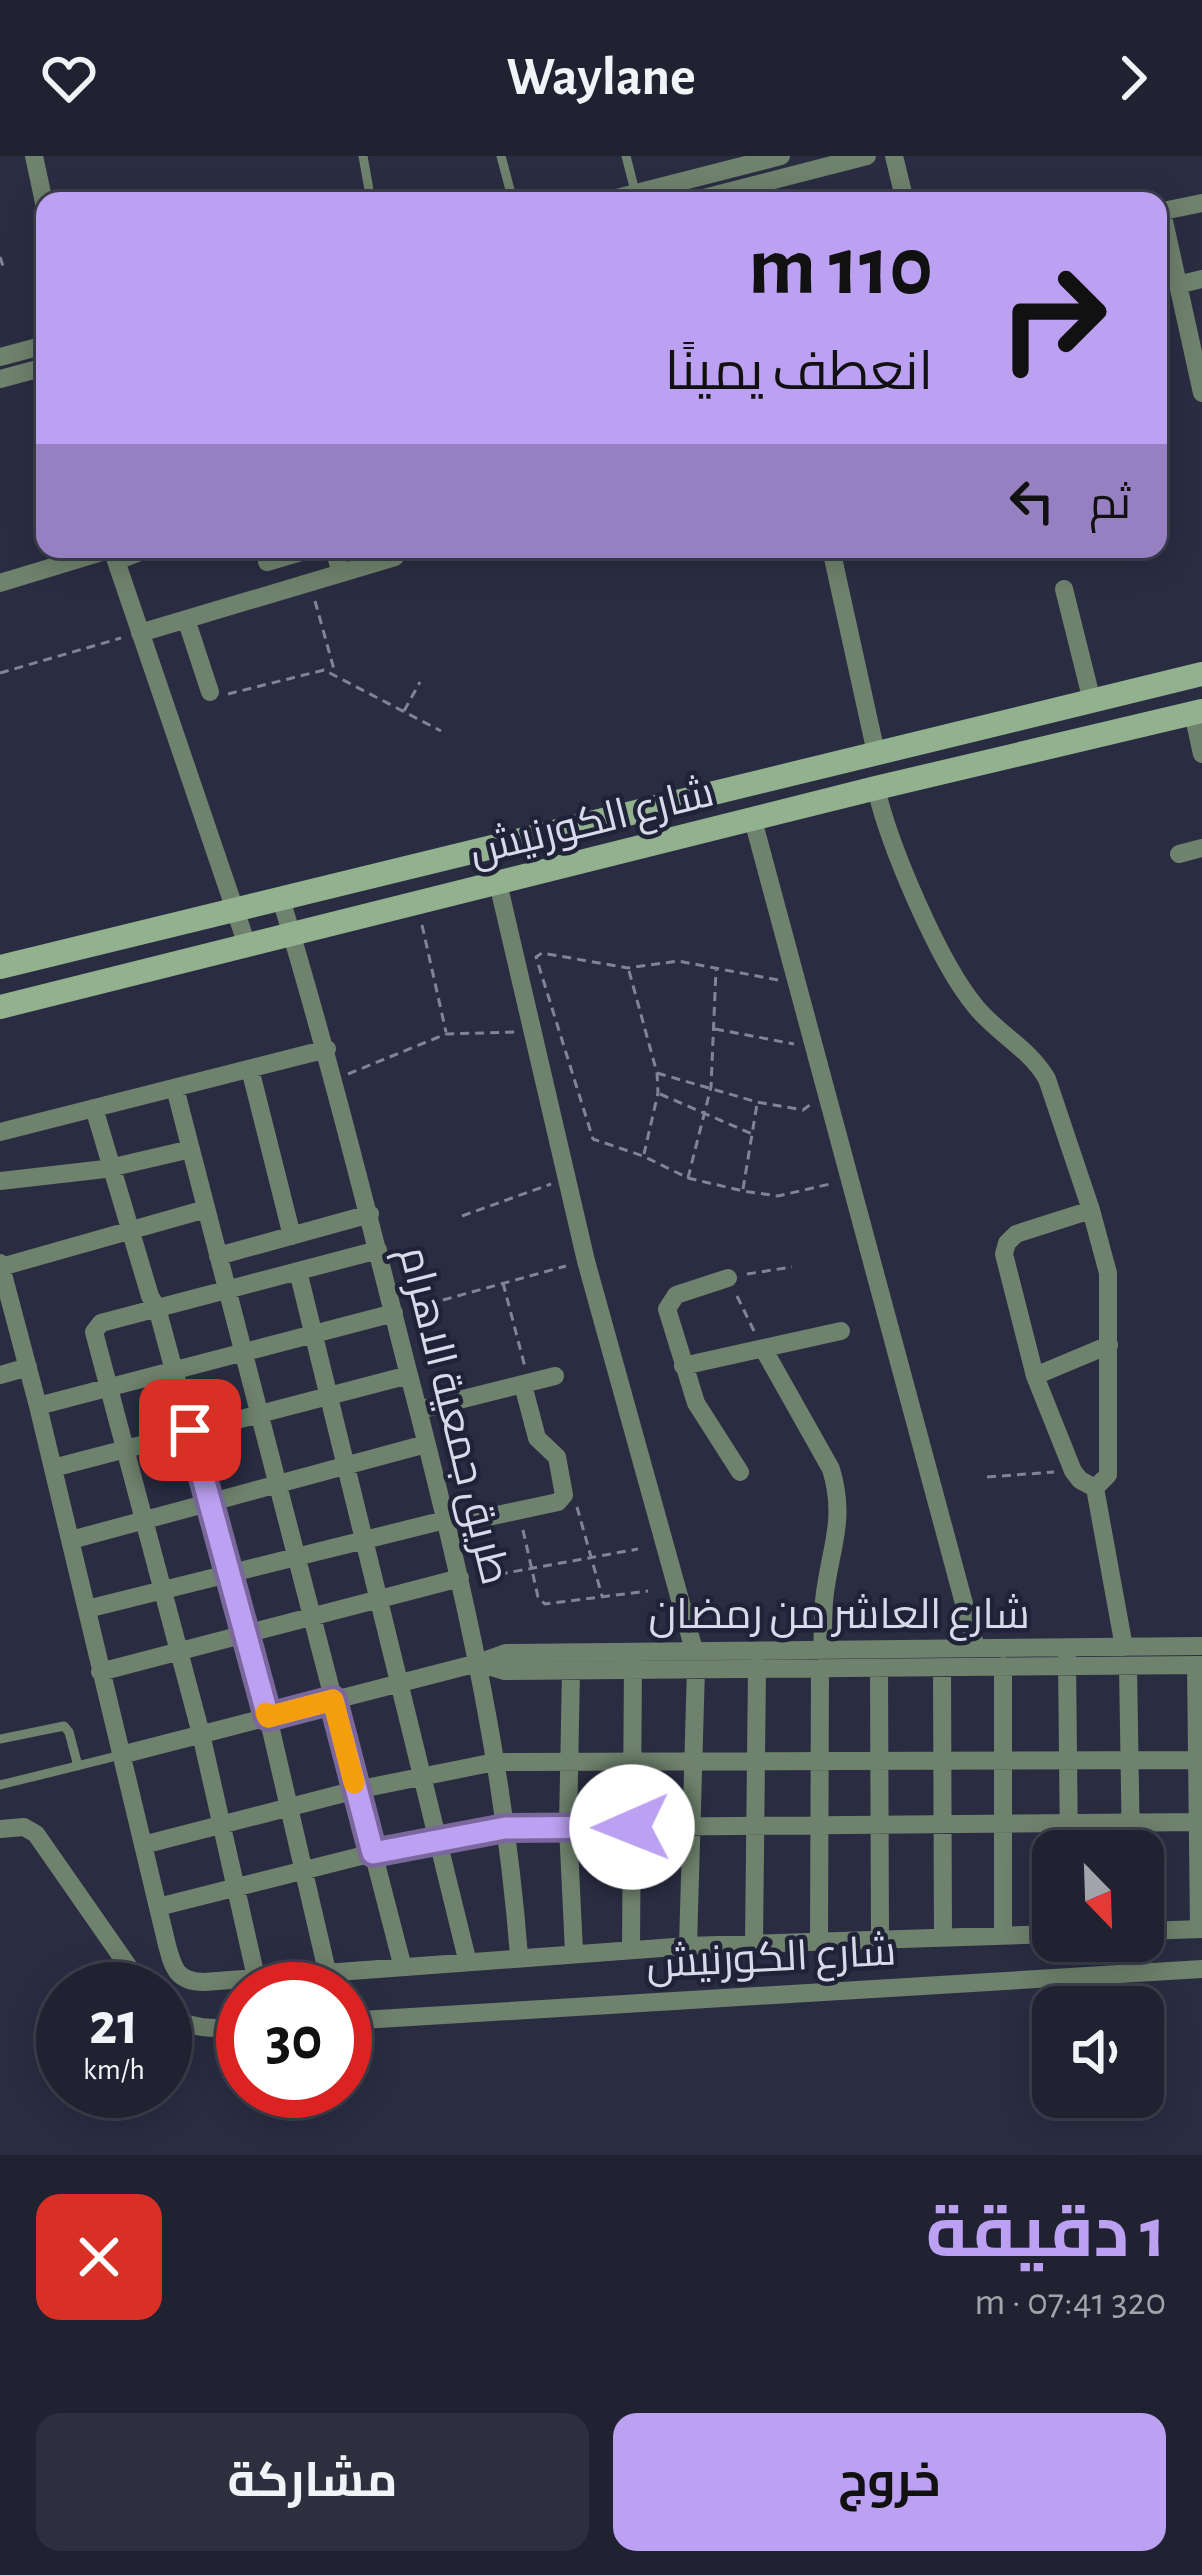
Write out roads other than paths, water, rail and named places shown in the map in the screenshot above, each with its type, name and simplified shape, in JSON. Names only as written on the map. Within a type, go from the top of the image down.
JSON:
[{"type":"main road","name":"شارع الكورنيش","points":[[0,968],[1202,674]]},
{"type":"main road","name":"شارع الكورنيش","points":[[0,1007],[1197,712]]},
{"type":"main road","points":[[916,743],[924,776]]},
{"type":"main road","points":[[876,752],[876,788]]},
{"type":"street","points":[[34,156],[42,192]]},
{"type":"street","points":[[639,192],[738,161],[781,156]]},
{"type":"street","points":[[754,192],[867,156]]},
{"type":"street","points":[[893,156],[902,192]]},
{"type":"street","points":[[738,161],[747,192]]},
{"type":"street","points":[[1167,210],[1202,203]]},
{"type":"street","points":[[1167,242],[1202,393]]},
{"type":"street","points":[[1177,285],[1202,280]]},
{"type":"street","points":[[0,357],[36,348]]},
{"type":"street","points":[[0,379],[36,369]]},
{"type":"street","points":[[0,584],[102,558]]},
{"type":"street","points":[[115,558],[247,945]]},
{"type":"street","points":[[267,562],[281,558]]},
{"type":"street","points":[[337,558],[341,573]]},
{"type":"street","points":[[140,633],[392,558]]},
{"type":"street","points":[[833,558],[876,752]]},
{"type":"street","points":[[1064,589],[1092,701]]},
{"type":"street","points":[[186,619],[210,692]]},
{"type":"street","points":[[1197,712],[1202,754]]},
{"type":"street","points":[[876,788],[890,835],[940,950],[967,996],[1036,1060],[1047,1079],[1091,1210],[1108,1273],[1108,1475],[1095,1488]]},
{"type":"street","points":[[754,820],[976,1648]]},
{"type":"street","points":[[1179,854],[1202,848]]},
{"type":"street","points":[[498,883],[586,1261],[695,1659],[688,1946]]},
{"type":"street","name":"طريق جمعية الاهرام","points":[[281,899],[328,1049],[460,1578],[495,1762],[519,1956]]},
{"type":"street","points":[[0,1132],[328,1049]]},
{"type":"street","points":[[250,1069],[292,1236]]},
{"type":"street","points":[[175,1088],[402,1964]]},
{"type":"street","points":[[94,1108],[150,1296],[158,1308],[268,1717],[325,1962]]},
{"type":"street","points":[[0,1181],[112,1168],[191,1149]]},
{"type":"street","points":[[206,1209],[1,1265],[174,1972],[194,1982],[216,1980]]},
{"type":"street","points":[[1091,1210],[1016,1234],[1007,1243],[1004,1264],[1035,1376],[1073,1471],[1095,1488]]},
{"type":"street","points":[[218,1256],[370,1214]]},
{"type":"street","points":[[253,1962],[201,1734],[107,1388],[96,1327],[379,1250]]},
{"type":"street","points":[[298,1271],[467,1959]]},
{"type":"street","points":[[728,1278],[676,1295],[670,1301],[669,1320],[696,1403],[740,1472]]},
{"type":"street","points":[[38,1406],[394,1313]]},
{"type":"street","points":[[683,1366],[842,1331]]},
{"type":"street","points":[[1035,1376],[1108,1345]]},
{"type":"street","points":[[764,1350],[831,1469],[840,1508],[824,1599],[821,1659],[819,1940]]},
{"type":"street","points":[[0,1375],[28,1367]]},
{"type":"street","points":[[53,1468],[409,1375]]},
{"type":"street","points":[[419,1410],[555,1376]]},
{"type":"street","points":[[474,1520],[558,1502],[564,1495],[557,1456],[537,1438],[526,1384]]},
{"type":"street","points":[[71,1540],[426,1444]]},
{"type":"street","points":[[1095,1488],[1126,1656],[1131,1830]]},
{"type":"street","points":[[86,1609],[445,1520]]},
{"type":"street","points":[[100,1672],[460,1578]]},
{"type":"street","name":"شارع العاشر من رمضان","points":[[695,1659],[757,1667],[976,1648],[1066,1657],[1200,1659]]},
{"type":"street","name":"شارع العاشر من رمضان","points":[[122,1754],[506,1653],[633,1660],[821,1659],[879,1668],[1003,1666],[1066,1657]]},
{"type":"street","points":[[1066,1657],[1069,1830]]},
{"type":"street","points":[[1164,1930],[1201,1929],[1200,1659]]},
{"type":"street","points":[[632,1949],[633,1660]]},
{"type":"street","name":"شارع العاشر من رمضان","points":[[478,1664],[496,1670],[571,1670],[633,1660]]},
{"type":"street","points":[[1003,1666],[1003,1936]]},
{"type":"street","points":[[754,1942],[757,1667]]},
{"type":"street","points":[[942,1667],[943,1937]]},
{"type":"street","points":[[879,1668],[880,1939]]},
{"type":"street","points":[[571,1670],[568,1827],[574,1952]]},
{"type":"street","points":[[143,1845],[356,1790],[495,1762],[1199,1760]]},
{"type":"street","points":[[158,1907],[373,1853],[505,1828],[1200,1822]]},
{"type":"street","points":[[0,1829],[24,1827],[36,1834],[125,1962]]},
{"type":"street","points":[[372,1967],[754,1942],[1032,1935]]},
{"type":"street","name":"شارع الكورنيش","points":[[372,2018],[1202,1969]]},
{"type":"lane","points":[[364,156],[370,192]]},
{"type":"lane","points":[[501,156],[511,192]]},
{"type":"lane","points":[[626,156],[636,192]]},
{"type":"lane","points":[[0,1739],[60,1725],[69,1732],[78,1766]]},
{"type":"lane","points":[[0,1785],[122,1754]]}]
